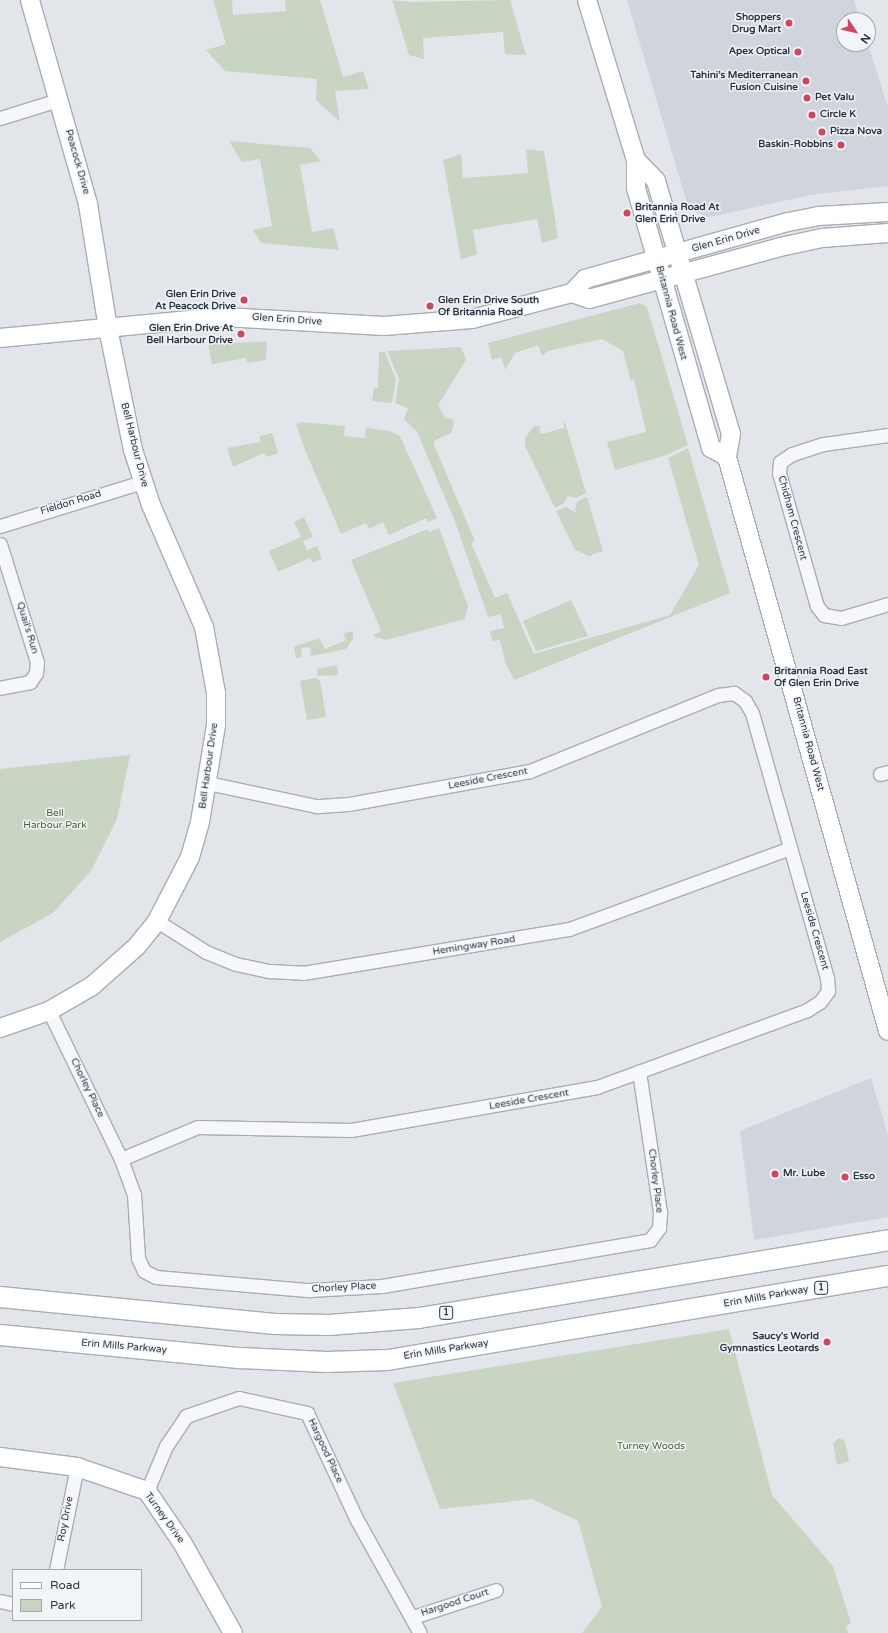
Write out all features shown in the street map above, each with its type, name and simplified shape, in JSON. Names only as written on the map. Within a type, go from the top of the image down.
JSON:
[{"type":"main road","name":"1","points":[[0,1297],[274,1324],[329,1325],[419,1318],[888,1240]]},
{"type":"main road","name":"Erin Mills Parkway","points":[[0,1335],[241,1358],[326,1362],[388,1360],[882,1280]]},
{"type":"street","name":"Peacock Drive","points":[[30,0],[88,204],[108,328]]},
{"type":"street","name":"Britannia Road West","points":[[587,0],[636,160],[636,188],[711,448],[727,457]]},
{"type":"street","points":[[0,118],[58,100]]},
{"type":"street","name":"Britannia Road West","points":[[636,160],[656,181],[731,434],[727,457],[888,1031]]},
{"type":"street","name":"Glen Erin Drive","points":[[0,338],[231,317],[351,325],[428,324],[503,312],[572,293],[585,279],[657,258],[818,216],[888,212]]},
{"type":"street","points":[[572,293],[589,299],[822,238],[888,233]]},
{"type":"street","name":"Bell Harbour Drive","points":[[0,1028],[49,1011],[92,986],[114,969],[157,921],[190,857],[208,783],[216,725],[211,657],[204,626],[142,482],[108,328]]},
{"type":"street","name":"Chidham Crescent","points":[[888,435],[823,444],[792,454],[780,462],[779,473],[817,606],[824,615],[840,618],[888,604]]},
{"type":"street","name":"Fieldon Road","points":[[0,526],[142,482]]},
{"type":"street","name":"Quail's Run","points":[[0,544],[37,662],[36,673],[30,682],[0,688]]},
{"type":"street","name":"Leeside Crescent","points":[[121,1159],[198,1127],[351,1130],[597,1087],[807,1010],[820,1002],[828,991],[827,978],[752,713],[745,701],[734,693],[718,695],[530,771],[394,796],[316,806],[208,783]]},
{"type":"street","name":"Hemingway Road","points":[[157,921],[206,952],[236,964],[270,971],[303,973],[568,929],[790,848]]},
{"type":"street","name":"Chorley Place","points":[[49,1011],[121,1159],[134,1194],[138,1258],[144,1270],[156,1277],[308,1290],[382,1286],[471,1272],[650,1240],[659,1228],[660,1212],[639,1072]]},
{"type":"street","name":"Hargood Place","points":[[147,1491],[166,1446],[186,1416],[239,1398],[307,1412],[357,1520],[413,1617],[420,1633]]},
{"type":"street","name":"Turney Drive","points":[[0,1457],[76,1467],[147,1491],[183,1544],[233,1633]]},
{"type":"street","name":"Roy Drive","points":[[56,1569],[76,1467]]},
{"type":"street","name":"Hargood Court","points":[[413,1617],[496,1590]]},
{"type":"street","points":[[0,1602],[12,1604]]},
{"type":"shaded area","points":[[627,0],[854,0],[858,12],[836,12],[836,52],[871,52],[888,107],[888,186],[811,195],[709,217],[689,210]]},
{"type":"shaded area","points":[[871,1078],[888,1135],[888,1217],[754,1240],[740,1131]]},
{"type":"green space","points":[[213,0],[232,0],[233,15],[286,11],[285,0],[320,0],[343,77],[363,71],[369,89],[335,91],[340,122],[316,100],[317,79],[225,71],[206,50],[226,44]]},
{"type":"green space","points":[[392,0],[409,2],[510,0],[526,55],[505,54],[503,32],[423,38],[424,59],[409,55]]},
{"type":"green space","points":[[229,141],[310,148],[321,161],[300,165],[312,232],[333,228],[339,250],[261,243],[253,230],[272,226],[260,159],[242,162]]},
{"type":"green space","points":[[526,149],[544,151],[558,238],[542,243],[537,219],[473,230],[477,254],[461,260],[443,160],[461,154],[463,178],[528,173]]},
{"type":"green space","points":[[640,303],[647,307],[688,445],[667,455],[615,470],[607,442],[646,432],[634,380],[631,381],[623,351],[602,339],[548,351],[542,356],[538,345],[515,353],[505,370],[501,357],[492,360],[488,343]]},
{"type":"green space","points":[[267,342],[266,360],[247,363],[246,358],[212,364],[208,343]]},
{"type":"green space","points":[[461,347],[466,360],[438,405],[445,418],[452,419],[454,424],[451,433],[434,441],[434,445],[475,541],[471,543],[495,598],[507,593],[534,654],[670,615],[699,565],[668,458],[688,448],[730,593],[514,680],[505,662],[500,640],[492,641],[490,631],[504,628],[501,614],[488,617],[454,519],[417,432],[404,419],[408,408],[395,403],[399,379],[387,351]]},
{"type":"green space","points":[[379,352],[385,352],[396,380],[392,403],[372,401],[374,388],[378,388]]},
{"type":"green space","points":[[564,419],[586,493],[576,498],[568,496],[564,503],[555,508],[525,446],[525,438],[534,426],[539,426],[541,434],[564,428]]},
{"type":"green space","points":[[301,422],[345,426],[344,436],[365,438],[366,428],[390,431],[400,436],[437,518],[428,522],[426,518],[389,535],[383,522],[369,529],[366,523],[341,534],[305,450],[296,424]]},
{"type":"green space","points":[[272,433],[278,453],[267,457],[264,453],[233,467],[227,448],[260,442],[260,436]]},
{"type":"green space","points":[[587,497],[603,551],[589,556],[575,550],[556,511],[566,507],[577,513],[575,508],[578,501]]},
{"type":"green space","points":[[304,517],[313,537],[303,541],[307,550],[317,546],[322,559],[313,563],[310,558],[278,572],[269,551],[301,537],[294,522]]},
{"type":"green space","points":[[439,528],[468,606],[465,619],[386,640],[375,637],[373,635],[381,631],[351,560],[428,529],[429,532]]},
{"type":"green space","points":[[571,600],[588,636],[536,651],[523,621]]},
{"type":"green space","points":[[353,631],[353,639],[346,649],[311,656],[310,647],[301,648],[302,657],[296,658],[294,647],[319,638],[325,649],[346,640],[343,634]]},
{"type":"green space","points":[[337,665],[338,675],[318,676],[317,669]]},
{"type":"green space","points":[[316,678],[320,681],[326,717],[307,720],[300,681]]},
{"type":"green space","name":"Bell Harbour Park","points":[[130,755],[117,819],[91,871],[53,913],[0,942],[0,769]]},
{"type":"green space","name":"Turney Woods","points":[[729,1329],[772,1495],[833,1566],[851,1623],[846,1626],[848,1633],[582,1633],[602,1607],[578,1521],[532,1499],[440,1509],[393,1383]]},
{"type":"green space","points":[[839,1438],[845,1441],[849,1461],[837,1465],[833,1443]]},
{"type":"place","name":"Shoppers Drug Mart","points":[[789,23]]},
{"type":"place","name":"Apex Optical","points":[[798,52]]},
{"type":"place","name":"Tahini’s Mediterranean Fusion Cuisine","points":[[806,81]]},
{"type":"place","name":"Pet Valu","points":[[807,98]]},
{"type":"place","name":"Circle K","points":[[812,115]]},
{"type":"place","name":"Pizza Nova","points":[[822,132]]},
{"type":"place","name":"Baskin-Robbins","points":[[841,145]]},
{"type":"place","name":"Britannia Road At Glen Erin Drive","points":[[627,213]]},
{"type":"place","name":"Glen Erin Drive At Peacock Drive","points":[[244,300]]},
{"type":"place","name":"Glen Erin Drive South Of Britannia Road","points":[[430,306]]},
{"type":"place","name":"Glen Erin Drive At Bell Harbour Drive","points":[[241,334]]},
{"type":"place","name":"Britannia Road East Of Glen Erin Drive","points":[[766,677]]},
{"type":"place","name":"Mr. Lube","points":[[775,1174]]},
{"type":"place","name":"Esso","points":[[845,1177]]},
{"type":"place","name":"Saucy's World Gymnastics Leotards","points":[[827,1342]]}]
